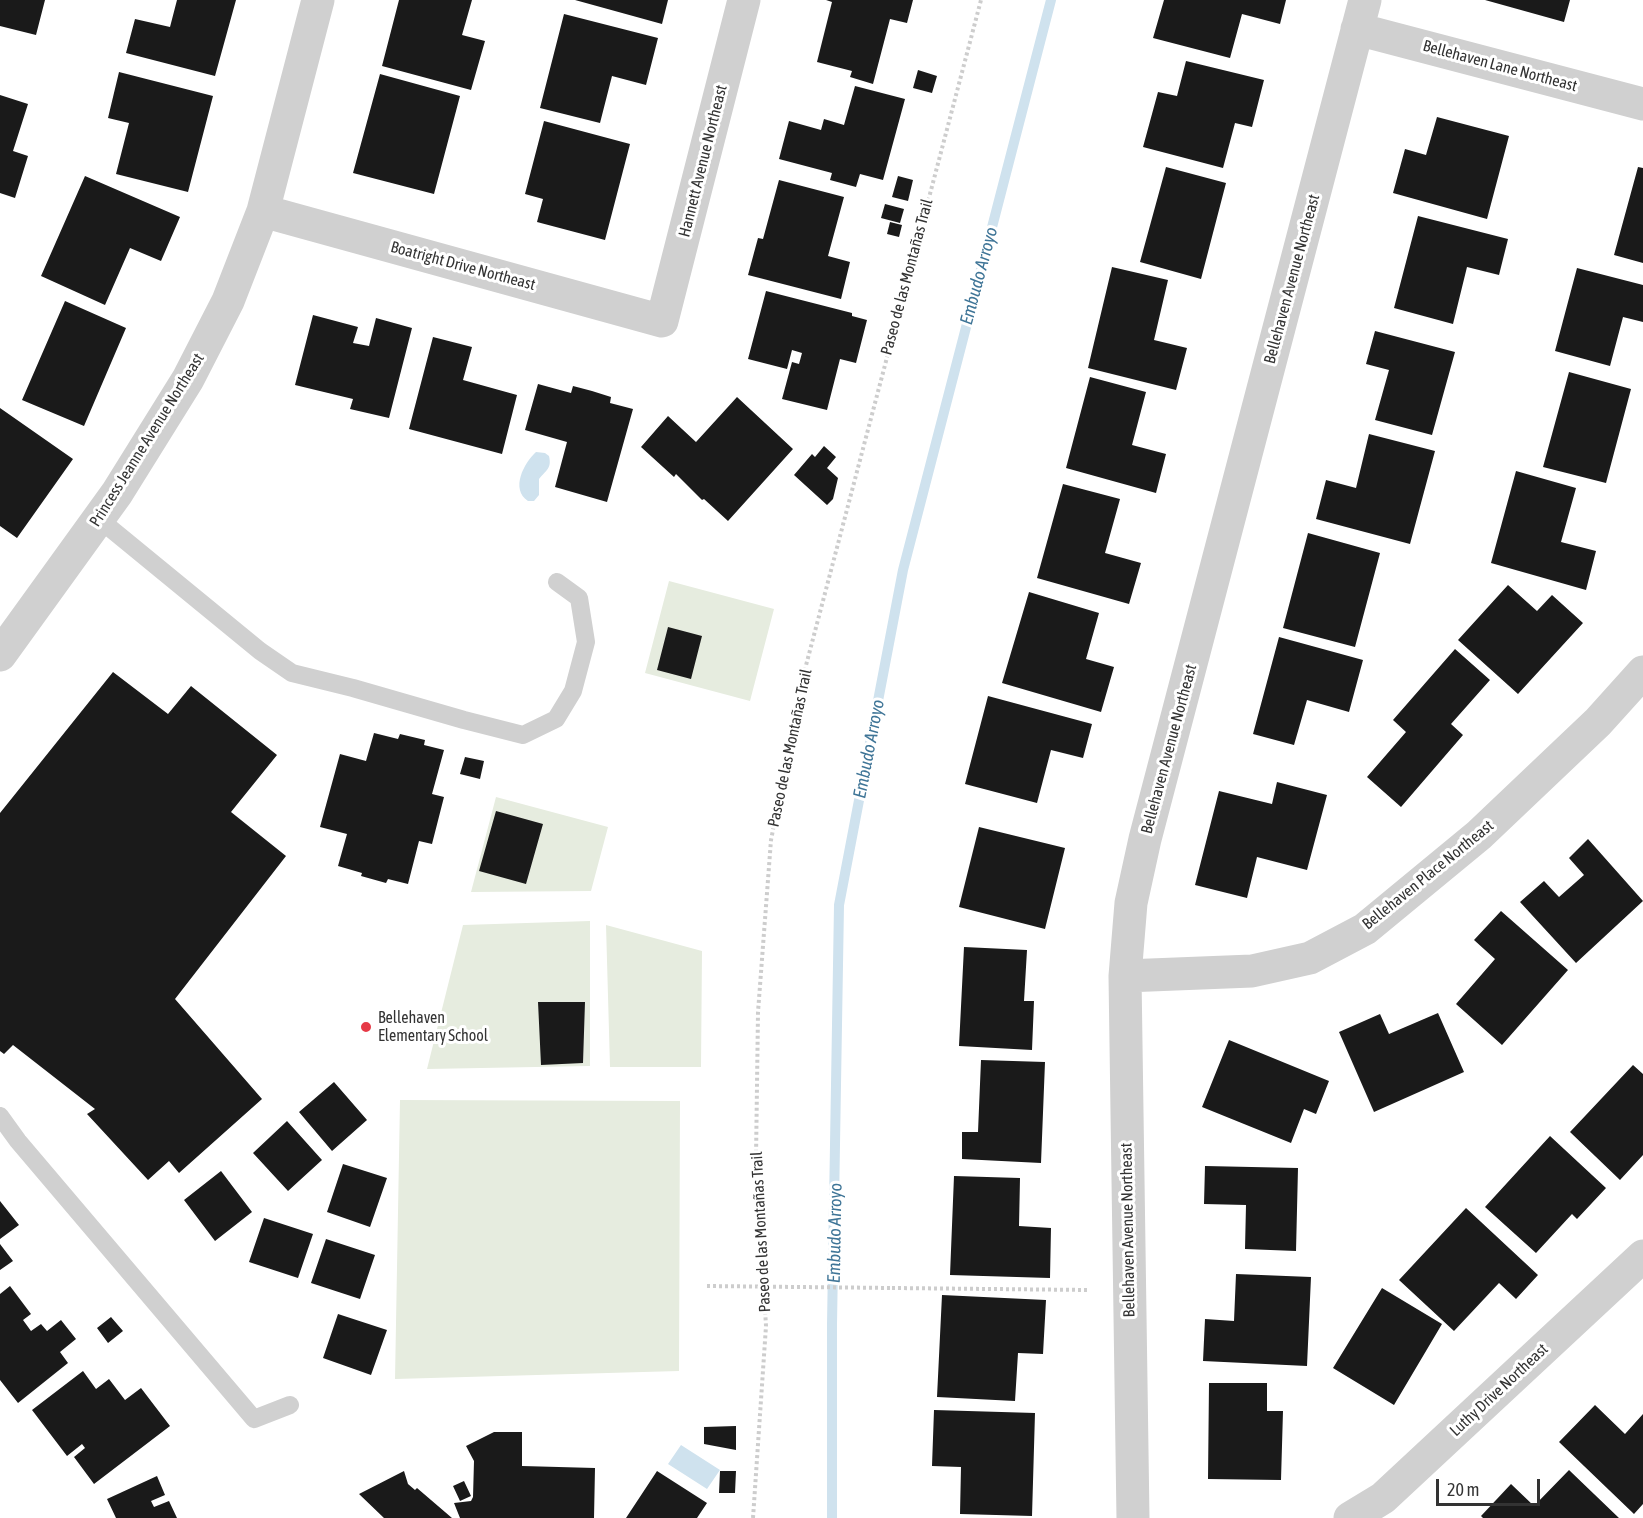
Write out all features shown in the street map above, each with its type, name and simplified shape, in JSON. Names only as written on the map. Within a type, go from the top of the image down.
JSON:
[{"type":"street","name":"Princess Jeanne Avenue Northeast","points":[[6,635],[99,519],[117,493],[188,379],[228,301],[263,211],[318,0]]},
{"type":"street","name":"Hannett Avenue Northeast","points":[[662,321],[744,0]]},
{"type":"street","name":"Bellehaven Lane Northeast","points":[[1361,14],[1643,104]]},
{"type":"street","name":"Bellehaven Avenue Northeast","points":[[1133,1518],[1125,976],[1131,903],[1145,839],[1361,14]]},
{"type":"street","name":"Boatright Drive Northeast","points":[[263,211],[662,321]]},
{"type":"street","name":"Bellehaven Place Northeast","points":[[1125,976],[1252,971],[1310,958],[1365,929],[1479,835],[1598,722],[1643,672]]},
{"type":"street","name":"Luthy Drive Northeast","points":[[1350,1518],[1392,1508],[1643,1256]]},
{"type":"lane","points":[[99,519],[260,651],[292,674],[353,688],[523,735],[556,719],[573,691],[586,642],[579,598],[557,582]]},
{"type":"lane","points":[[0,1116],[26,1150],[254,1419],[290,1405]]},
{"type":"path","name":"Paseo de las Montañas Trail","points":[[753,1518],[766,1326],[756,1159],[758,1012],[771,840],[804,673],[981,0]]},
{"type":"path","points":[[707,1286],[1089,1290]]},
{"type":"shaded area","points":[[669,581],[774,609],[750,701],[645,673]]},
{"type":"shaded area","points":[[496,797],[608,827],[591,891],[471,892]]},
{"type":"shaded area","points":[[590,921],[590,1066],[427,1069],[463,925]]},
{"type":"shaded area","points":[[606,925],[702,951],[701,1067],[610,1067]]},
{"type":"shaded area","points":[[400,1100],[680,1101],[679,1371],[395,1379]]},
{"type":"water","points":[[536,452],[549,456],[550,464],[539,479],[539,495],[534,501],[528,501],[520,490],[519,483],[523,469]]},
{"type":"water","points":[[681,1445],[720,1470],[707,1489],[668,1464]]},
{"type":"building","points":[[0,0],[45,0],[36,35],[0,26]]},
{"type":"building","points":[[177,0],[236,0],[215,76],[126,53],[135,19],[170,27]]},
{"type":"building","points":[[399,0],[472,0],[462,35],[485,41],[471,90],[382,66]]},
{"type":"building","points":[[575,0],[668,0],[662,24]]},
{"type":"building","points":[[826,0],[913,0],[907,23],[890,19],[873,84],[850,77],[852,71],[817,62],[832,2]]},
{"type":"building","points":[[1164,0],[1286,0],[1280,24],[1242,14],[1230,58],[1153,38]]},
{"type":"building","points":[[1485,0],[1570,0],[1564,22]]},
{"type":"building","points":[[564,14],[658,38],[646,85],[612,76],[600,123],[540,108]]},
{"type":"building","points":[[1186,61],[1264,80],[1252,127],[1235,123],[1223,168],[1143,147],[1158,92],[1177,96]]},
{"type":"building","points":[[918,70],[937,76],[932,93],[913,88]]},
{"type":"building","points":[[119,72],[213,96],[188,192],[116,174],[129,123],[108,118]]},
{"type":"building","points":[[380,74],[460,96],[434,194],[353,173]]},
{"type":"building","points":[[855,86],[905,99],[883,180],[860,174],[856,187],[830,180],[832,173],[779,159],[789,121],[821,130],[824,119],[844,125]]},
{"type":"building","points":[[0,95],[28,104],[13,151],[28,156],[15,198],[0,193]]},
{"type":"building","points":[[1437,117],[1509,136],[1487,219],[1393,193],[1405,149],[1426,155]]},
{"type":"building","points":[[544,121],[630,144],[605,240],[537,222],[543,199],[525,194]]},
{"type":"building","points":[[1166,167],[1226,183],[1201,279],[1140,262]]},
{"type":"building","points":[[1638,167],[1643,168],[1643,263],[1614,255]]},
{"type":"building","points":[[85,176],[180,217],[161,261],[130,248],[105,305],[41,276]]},
{"type":"building","points":[[898,176],[913,180],[908,201],[892,197]]},
{"type":"building","points":[[779,180],[844,197],[828,256],[850,262],[841,299],[748,275],[758,238],[763,239]]},
{"type":"building","points":[[885,204],[904,209],[900,223],[881,218]]},
{"type":"building","points":[[1418,216],[1508,239],[1499,275],[1467,267],[1453,324],[1394,308]]},
{"type":"building","points":[[890,222],[902,225],[899,237],[887,234]]},
{"type":"building","points":[[1112,267],[1168,280],[1154,340],[1187,348],[1176,390],[1088,368]]},
{"type":"building","points":[[1577,268],[1643,285],[1643,322],[1623,317],[1610,366],[1555,351]]},
{"type":"building","points":[[766,291],[852,313],[852,316],[867,320],[856,363],[840,359],[827,410],[782,399],[792,362],[799,364],[802,353],[792,350],[787,369],[748,359]]},
{"type":"building","points":[[65,301],[126,328],[84,426],[22,400]]},
{"type":"building","points":[[313,315],[358,327],[353,343],[369,346],[376,318],[412,328],[389,418],[350,409],[353,399],[295,385]]},
{"type":"building","points":[[1375,331],[1455,352],[1432,435],[1375,420],[1389,370],[1366,364]]},
{"type":"building","points":[[433,337],[472,347],[463,380],[517,395],[502,454],[409,429]]},
{"type":"building","points":[[1569,372],[1631,389],[1606,483],[1543,467]]},
{"type":"building","points":[[1090,377],[1146,392],[1132,445],[1166,454],[1156,493],[1066,468]]},
{"type":"building","points":[[538,384],[571,393],[573,386],[592,391],[611,397],[610,403],[633,409],[607,502],[555,487],[567,442],[525,430]]},
{"type":"building","points":[[737,397],[793,449],[728,521],[704,499],[702,500],[676,474],[674,477],[641,447],[668,416],[696,442]]},
{"type":"building","points":[[0,408],[73,459],[17,538],[0,526]]},
{"type":"building","points":[[1369,434],[1435,451],[1410,544],[1316,519],[1326,480],[1356,488]]},
{"type":"building","points":[[824,446],[836,457],[827,468],[838,478],[833,499],[827,505],[794,475],[812,454],[815,457]]},
{"type":"building","points":[[1516,471],[1576,488],[1561,542],[1596,551],[1586,590],[1491,563]]},
{"type":"building","points":[[1063,484],[1120,499],[1105,553],[1141,563],[1129,604],[1037,578]]},
{"type":"building","points":[[1308,533],[1380,553],[1355,647],[1283,628]]},
{"type":"building","points":[[1508,585],[1537,611],[1552,595],[1583,623],[1518,694],[1458,640]]},
{"type":"building","points":[[1029,592],[1099,613],[1086,659],[1114,667],[1101,712],[1002,683]]},
{"type":"building","points":[[668,627],[702,636],[691,679],[657,670]]},
{"type":"building","points":[[1279,637],[1363,660],[1349,712],[1307,700],[1294,745],[1253,734]]},
{"type":"building","points":[[1455,649],[1490,680],[1451,724],[1463,735],[1401,807],[1367,777],[1406,732],[1393,720]]},
{"type":"building","points":[[113,672],[168,714],[191,686],[277,755],[231,812],[286,856],[175,999],[262,1099],[179,1173],[169,1161],[148,1180],[87,1114],[95,1109],[13,1045],[4,1054],[0,1051],[0,813]]},
{"type":"building","points":[[988,696],[1092,724],[1083,758],[1051,750],[1037,803],[965,784]]},
{"type":"building","points":[[374,733],[398,739],[400,734],[425,740],[424,745],[444,750],[432,794],[444,797],[432,844],[419,841],[408,884],[388,879],[386,883],[338,866],[347,834],[320,827],[340,754],[366,761]]},
{"type":"building","points":[[465,757],[484,761],[480,779],[460,774]]},
{"type":"building","points":[[1277,782],[1327,795],[1307,870],[1257,857],[1247,898],[1195,885],[1219,791],[1272,804]]},
{"type":"building","points":[[496,811],[543,824],[526,884],[479,871]]},
{"type":"building","points":[[979,827],[1065,848],[1045,929],[959,907]]},
{"type":"building","points":[[1588,839],[1643,901],[1576,963],[1520,902],[1544,881],[1559,897],[1584,875],[1569,858]]},
{"type":"building","points":[[1501,911],[1568,970],[1502,1045],[1456,1004],[1495,959],[1474,940]]},
{"type":"building","points":[[964,947],[1027,950],[1024,1001],[1034,1001],[1032,1050],[959,1046]]},
{"type":"building","points":[[538,1002],[585,1002],[583,1063],[541,1065]]},
{"type":"building","points":[[1438,1013],[1464,1072],[1374,1112],[1339,1032],[1380,1014],[1389,1034]]},
{"type":"building","points":[[1229,1040],[1329,1081],[1316,1114],[1304,1109],[1291,1143],[1202,1107]]},
{"type":"building","points":[[981,1060],[1045,1062],[1041,1163],[962,1159],[962,1132],[978,1132]]},
{"type":"building","points":[[1633,1065],[1643,1074],[1643,1155],[1620,1180],[1570,1132]]},
{"type":"building","points":[[334,1082],[367,1120],[332,1151],[299,1112]]},
{"type":"building","points":[[287,1121],[322,1160],[288,1191],[253,1153]]},
{"type":"building","points":[[1550,1136],[1606,1188],[1577,1219],[1572,1214],[1536,1253],[1485,1207]]},
{"type":"building","points":[[343,1164],[387,1178],[370,1227],[327,1212]]},
{"type":"building","points":[[1205,1166],[1298,1168],[1296,1251],[1245,1249],[1246,1205],[1204,1204]]},
{"type":"building","points":[[221,1171],[252,1212],[215,1241],[184,1200]]},
{"type":"building","points":[[954,1176],[1020,1178],[1019,1226],[1051,1228],[1050,1278],[950,1275]]},
{"type":"building","points":[[0,1201],[19,1225],[0,1239]]},
{"type":"building","points":[[1466,1208],[1538,1275],[1516,1299],[1499,1283],[1454,1331],[1399,1280]]},
{"type":"building","points":[[264,1218],[313,1234],[298,1278],[249,1262]]},
{"type":"building","points":[[326,1239],[375,1255],[360,1299],[311,1283]]},
{"type":"building","points":[[0,1244],[13,1261],[0,1270]]},
{"type":"building","points":[[1236,1274],[1311,1277],[1307,1366],[1203,1361],[1205,1319],[1234,1321]]},
{"type":"building","points":[[10,1286],[31,1314],[23,1320],[31,1331],[41,1324],[47,1331],[61,1320],[76,1339],[60,1352],[68,1363],[18,1403],[0,1380],[0,1294]]},
{"type":"building","points":[[1382,1288],[1442,1324],[1394,1405],[1333,1368]]},
{"type":"building","points":[[942,1295],[1046,1300],[1043,1354],[1018,1353],[1015,1401],[937,1397]]},
{"type":"building","points":[[338,1314],[387,1330],[371,1375],[323,1358]]},
{"type":"building","points":[[111,1317],[123,1331],[108,1343],[97,1328]]},
{"type":"building","points":[[83,1371],[96,1389],[109,1379],[125,1400],[141,1388],[170,1426],[94,1484],[74,1457],[85,1448],[82,1444],[67,1456],[32,1410]]},
{"type":"building","points":[[1209,1383],[1267,1383],[1267,1411],[1283,1411],[1281,1480],[1208,1479]]},
{"type":"building","points":[[1595,1405],[1625,1434],[1643,1414],[1643,1504],[1634,1514],[1559,1442]]},
{"type":"building","points":[[934,1410],[1035,1413],[1032,1516],[960,1514],[961,1467],[932,1466]]},
{"type":"building","points":[[736,1426],[736,1450],[704,1444],[704,1427]]},
{"type":"building","points":[[494,1432],[522,1432],[522,1466],[595,1468],[594,1518],[460,1518],[454,1503],[471,1501],[473,1497],[474,1461],[466,1446]]},
{"type":"building","points":[[1569,1470],[1619,1518],[1483,1518],[1481,1516],[1511,1484],[1534,1506]]},
{"type":"building","points":[[404,1471],[408,1484],[415,1490],[417,1488],[452,1518],[384,1518],[359,1494]]},
{"type":"building","points":[[657,1471],[707,1503],[697,1518],[626,1518]]},
{"type":"building","points":[[720,1471],[736,1471],[735,1493],[719,1493]]},
{"type":"building","points":[[157,1476],[165,1495],[151,1501],[154,1507],[169,1501],[177,1518],[116,1518],[107,1499]]},
{"type":"building","points":[[464,1481],[471,1496],[460,1501],[453,1486]]},
{"type":"waterway","name":"Embudo Arroyo","points":[[832,1518],[832,1324],[839,905],[903,570],[1051,0]]},
{"type":"place","name":"Bellehaven Elementary School","points":[[366,1027]]}]
